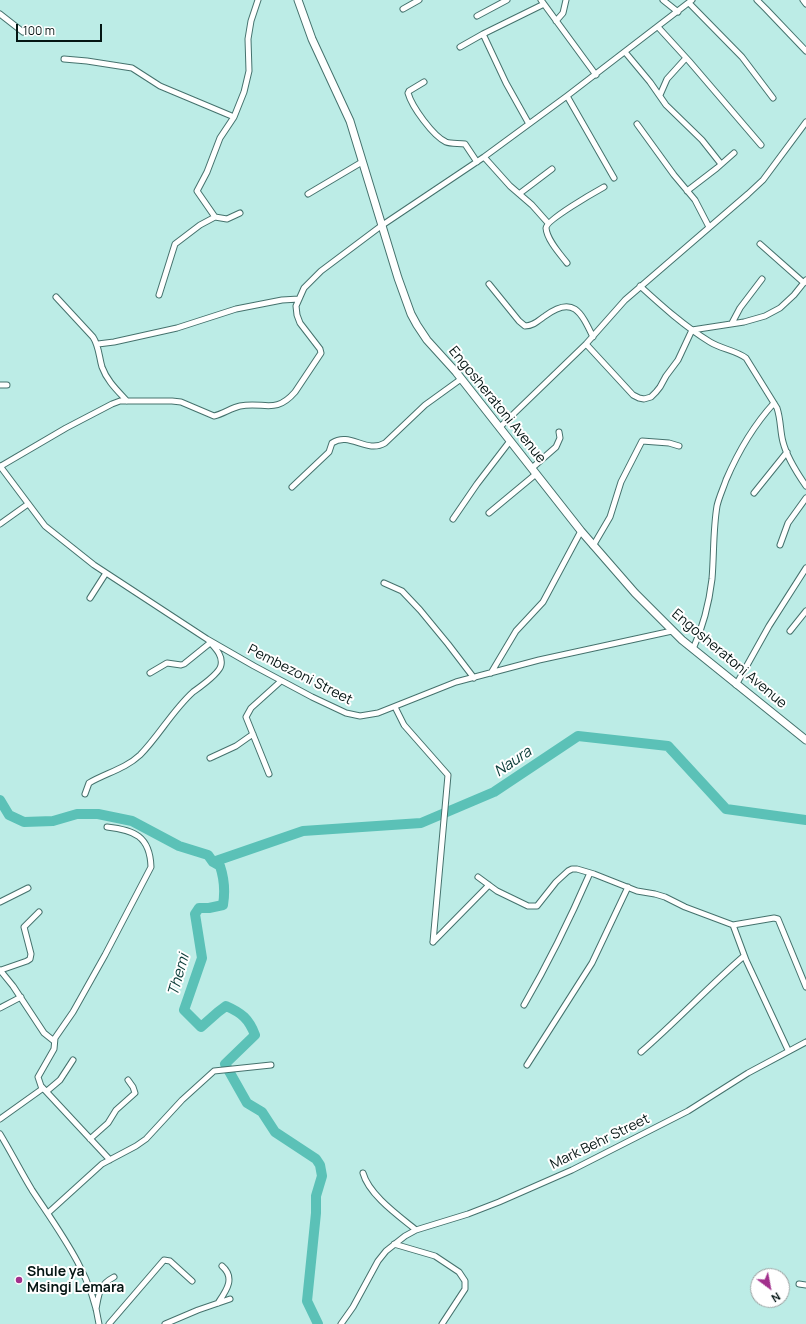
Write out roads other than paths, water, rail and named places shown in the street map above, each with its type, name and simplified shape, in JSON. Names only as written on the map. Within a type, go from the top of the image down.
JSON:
[{"type":"street","points":[[215,217],[197,191],[207,172],[220,138],[234,116],[244,92],[249,71],[248,39],[251,21],[258,0]]},
{"type":"street","name":"Engosheratoni Avenue","points":[[298,0],[312,39],[334,91],[350,121],[381,226],[411,314],[427,340],[500,427],[593,546],[635,593],[672,631],[736,685],[806,740]]},
{"type":"street","points":[[403,9],[419,0]]},
{"type":"street","points":[[477,16],[507,0]]},
{"type":"street","points":[[556,21],[563,13],[566,0]]},
{"type":"street","points":[[663,0],[678,12]]},
{"type":"street","points":[[756,0],[806,51]]},
{"type":"street","points":[[803,0],[806,4]]},
{"type":"street","points":[[0,466],[103,408],[120,401],[165,400],[182,402],[214,416],[242,405],[279,405],[295,392],[321,353],[300,323],[296,306],[304,288],[321,271],[381,226],[484,157],[567,96],[691,1],[742,57],[774,98]]},
{"type":"street","points":[[460,47],[542,2],[596,74]]},
{"type":"street","points":[[0,14],[23,32]]},
{"type":"street","points":[[658,27],[761,145]]},
{"type":"street","points":[[483,34],[506,83],[528,124]]},
{"type":"street","points":[[625,52],[660,95],[666,105],[702,140],[721,164]]},
{"type":"street","points":[[660,95],[667,79],[686,58]]},
{"type":"street","points":[[64,59],[132,68],[160,86],[234,116]]},
{"type":"street","points":[[424,82],[408,93],[412,104],[420,117],[445,141],[465,144],[477,162]]},
{"type":"street","points":[[567,96],[614,178]]},
{"type":"street","points":[[500,427],[593,337],[624,300],[763,180],[806,122]]},
{"type":"street","points":[[637,124],[674,176],[695,200],[709,227]]},
{"type":"street","points":[[687,191],[734,153]]},
{"type":"street","points":[[484,157],[510,186],[532,205],[548,223]]},
{"type":"street","points":[[308,194],[362,162]]},
{"type":"street","points":[[519,194],[552,169]]},
{"type":"street","points":[[567,263],[554,247],[546,228],[548,223],[604,187]]},
{"type":"street","points":[[159,295],[175,244],[200,225],[215,217],[227,219],[240,213]]},
{"type":"street","points":[[692,330],[744,322],[766,316],[780,308],[794,295],[805,281],[760,244]]},
{"type":"street","points":[[732,323],[740,308],[762,279]]},
{"type":"street","points":[[489,284],[519,321],[525,326],[531,326],[549,313],[561,307],[570,307],[578,311],[593,337]]},
{"type":"street","points":[[640,286],[692,330],[711,343],[746,358],[774,403],[780,417],[783,442],[806,486]]},
{"type":"street","points":[[56,297],[98,344],[103,368],[108,379],[127,401]]},
{"type":"street","points":[[98,344],[114,342],[177,328],[236,309],[282,300],[299,299]]},
{"type":"street","points":[[586,344],[633,395],[644,399],[651,397],[660,387],[678,360],[692,330]]},
{"type":"street","points":[[292,486],[329,452],[332,443],[336,440],[342,439],[368,446],[379,447],[425,405],[461,379]]},
{"type":"street","points":[[0,385],[8,384]]},
{"type":"street","points":[[693,649],[702,625],[710,596],[717,505],[733,464],[741,449],[765,413],[774,403]]},
{"type":"street","points":[[489,513],[534,471],[556,447],[560,438],[559,432]]},
{"type":"street","points":[[453,519],[490,466],[510,441]]},
{"type":"street","points":[[593,546],[610,517],[621,482],[642,441],[679,446]]},
{"type":"street","points":[[754,493],[787,452]]},
{"type":"street","name":"Pembezoni Street","points":[[0,466],[45,526],[106,573],[162,608],[209,641],[346,713],[360,716],[378,713],[456,682],[539,660],[574,654],[672,631]]},
{"type":"street","points":[[780,545],[788,523],[806,498]]},
{"type":"street","points":[[0,524],[28,504]]},
{"type":"street","points":[[491,673],[516,630],[543,602],[581,531]]},
{"type":"street","points":[[736,685],[769,626],[806,568]]},
{"type":"street","points":[[90,598],[106,573]]},
{"type":"street","points":[[384,583],[402,591],[448,644],[474,678]]},
{"type":"street","points":[[790,630],[806,611]]},
{"type":"street","points":[[85,794],[89,783],[119,769],[140,755],[179,707],[216,674],[220,669],[221,660],[218,652],[209,641],[184,664],[166,663],[150,673]]},
{"type":"street","points":[[269,774],[246,717],[256,703],[281,680]]},
{"type":"street","points":[[395,707],[404,725],[448,775],[433,942],[489,885]]},
{"type":"street","points":[[210,758],[236,746],[253,734]]},
{"type":"street","points":[[107,827],[125,829],[142,838],[149,853],[151,867],[105,955],[73,1012],[54,1041],[54,1049],[38,1077],[42,1087],[110,1160]]},
{"type":"street","points":[[478,878],[518,902],[534,907],[537,906],[556,882],[568,871],[577,869],[637,891],[665,897],[685,907],[733,925],[774,918],[778,919],[806,984]]},
{"type":"street","points":[[524,1005],[555,950],[590,873]]},
{"type":"street","points":[[527,1065],[592,963],[628,887]]},
{"type":"street","points":[[0,902],[28,888]]},
{"type":"street","points":[[39,912],[24,927],[31,954],[30,959],[0,970],[21,997],[44,1033],[54,1041]]},
{"type":"street","points":[[733,925],[744,956],[788,1050]]},
{"type":"street","points":[[641,1052],[669,1028],[694,1001],[744,956]]},
{"type":"street","points":[[0,1008],[21,997]]},
{"type":"street","name":"Mark Behr Street","points":[[341,1324],[353,1307],[378,1261],[394,1244],[416,1230],[474,1212],[572,1170],[688,1111],[719,1090],[788,1050],[806,1042]]},
{"type":"street","points":[[47,1091],[60,1080],[73,1060]]},
{"type":"street","points":[[48,1213],[85,1179],[110,1160],[146,1139],[182,1100],[214,1071],[271,1065]]},
{"type":"street","points":[[90,1138],[108,1124],[116,1110],[135,1093],[128,1080]]},
{"type":"street","points":[[0,1119],[41,1091],[42,1087]]},
{"type":"street","points":[[0,1134],[30,1185],[60,1230],[78,1264],[96,1310],[99,1324]]},
{"type":"street","points":[[363,1173],[364,1178],[376,1194],[416,1230]]},
{"type":"street","points":[[394,1244],[435,1256],[459,1272],[465,1281],[465,1289],[442,1324]]},
{"type":"street","points":[[109,1324],[164,1260],[170,1261],[192,1281]]},
{"type":"street","points":[[218,1303],[226,1290],[230,1277],[227,1270],[222,1266]]},
{"type":"street","points":[[96,1310],[99,1293],[106,1281],[114,1276]]},
{"type":"street","points":[[799,1284],[806,1284]]},
{"type":"street","points":[[165,1324],[218,1303],[230,1300]]},
{"type":"waterway","name":"Naura","points":[[213,862],[303,831],[421,823],[494,792],[578,736],[668,746],[726,809],[806,820]]},
{"type":"waterway","name":"Themi","points":[[0,800],[9,815],[24,822],[53,821],[77,814],[98,814],[132,821],[179,846],[208,855],[213,862],[220,866],[224,886],[223,905],[209,908],[199,908],[195,914],[202,958],[184,1010],[201,1027],[226,1006],[244,1017],[255,1035],[225,1064],[247,1103],[262,1112],[275,1132],[316,1159],[320,1165],[322,1176],[316,1196],[316,1213],[307,1301],[318,1324]]},
{"type":"place","name":"Shule ya Msingi Lemara","points":[[19,1280]]}]
